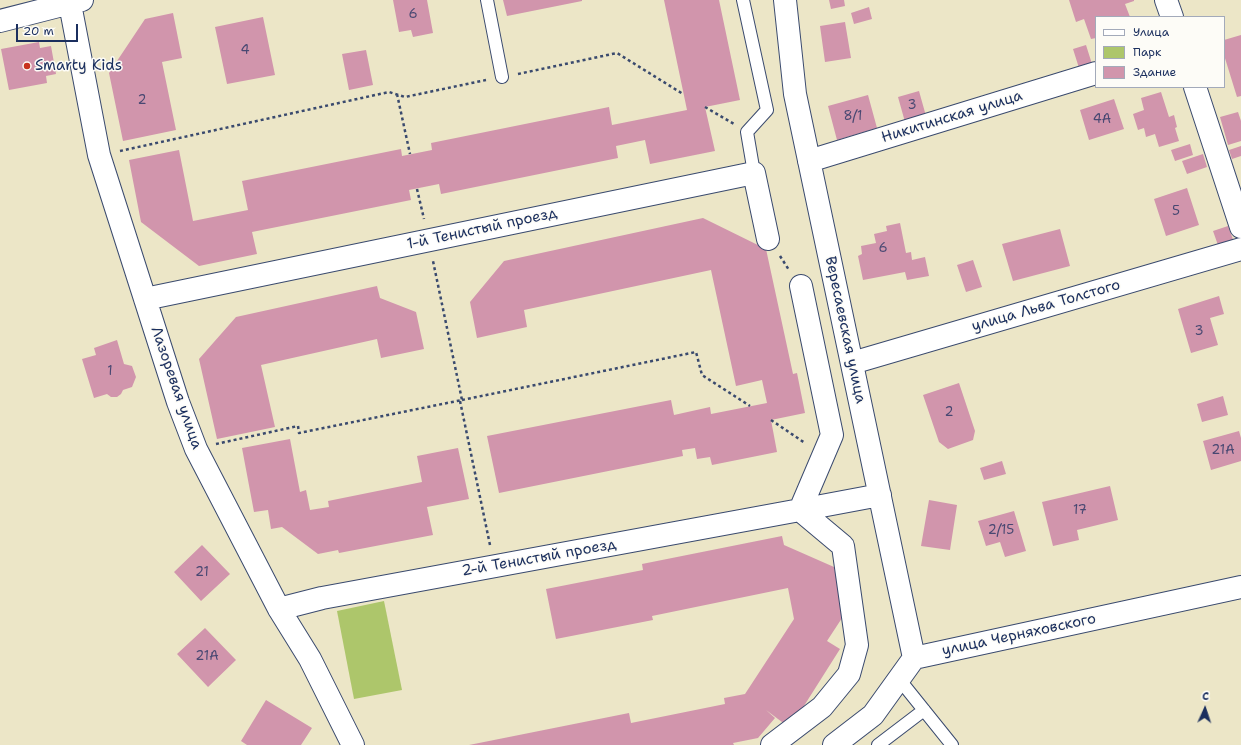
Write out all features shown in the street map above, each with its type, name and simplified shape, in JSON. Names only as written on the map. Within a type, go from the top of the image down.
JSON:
[{"type":"street","name":"Вересаевская улица","points":[[785,0],[795,94],[914,658]]},
{"type":"street","points":[[1166,0],[1172,16]]},
{"type":"street","points":[[16,12],[76,2]]},
{"type":"street","name":"Лазоревая улица","points":[[76,2],[100,155],[178,402],[196,449],[279,609],[310,659],[353,745]]},
{"type":"street","name":"Никитинская улица","points":[[809,161],[1095,73]]},
{"type":"street","points":[[1195,88],[1241,227]]},
{"type":"street","points":[[754,173],[768,239]]},
{"type":"street","name":"1-й Тенистый проезд","points":[[145,299],[754,173]]},
{"type":"street","name":"улица Льва Толстого","points":[[852,363],[1241,249]]},
{"type":"street","points":[[772,745],[822,707],[849,674],[857,645],[843,546],[800,510],[832,435],[801,286]]},
{"type":"street","name":"2-й Тенистый проезд","points":[[279,609],[322,598],[880,495]]},
{"type":"street","name":"улица Черняховского","points":[[914,658],[1241,587]]},
{"type":"street","points":[[834,745],[873,715],[914,658]]},
{"type":"lane","points":[[487,0],[502,77]]},
{"type":"lane","points":[[744,0],[767,110],[747,132],[754,173]]},
{"type":"lane","points":[[899,679],[952,745]]},
{"type":"lane","points":[[878,745],[924,710]]},
{"type":"path","points":[[100,155],[389,92],[406,97],[617,53],[683,94]]},
{"type":"path","points":[[397,94],[410,154]]},
{"type":"path","points":[[706,107],[747,132]]},
{"type":"path","points":[[417,189],[494,566]]},
{"type":"path","points":[[768,239],[801,286]]},
{"type":"path","points":[[196,449],[298,426],[299,433],[696,352],[702,374],[750,406]]},
{"type":"path","points":[[771,420],[823,455]]},
{"type":"green space","points":[[384,601],[402,690],[354,699],[337,611]]},
{"type":"building","points":[[393,0],[427,0],[433,33],[413,37],[411,30],[399,32]]},
{"type":"building","points":[[503,0],[582,0],[582,1],[507,16]]},
{"type":"building","points":[[664,0],[719,0],[740,100],[705,107],[715,151],[650,164],[645,140],[616,146],[618,158],[441,194],[439,184],[409,190],[411,200],[252,232],[257,254],[199,266],[141,222],[129,160],[179,150],[193,221],[248,210],[242,181],[401,149],[402,156],[432,150],[431,143],[609,107],[612,125],[687,110]]},
{"type":"building","points":[[829,0],[844,0],[845,6],[831,9]]},
{"type":"building","points":[[1069,0],[1134,0],[1125,4],[1130,16],[1095,16],[1095,38],[1091,39],[1084,19],[1076,22]]},
{"type":"building","points":[[869,7],[872,19],[854,24],[851,13]]},
{"type":"building","points":[[173,13],[182,58],[162,62],[176,130],[123,141],[109,73],[145,19]]},
{"type":"building","points":[[263,17],[275,75],[227,84],[215,27]]},
{"type":"building","points":[[845,22],[851,58],[825,62],[820,26]]},
{"type":"building","points":[[1241,35],[1241,96],[1237,97],[1225,58],[1225,40]]},
{"type":"building","points":[[39,42],[40,48],[51,46],[56,74],[46,76],[47,83],[9,90],[1,49]]},
{"type":"building","points":[[1086,45],[1092,64],[1079,68],[1073,49]]},
{"type":"building","points":[[366,50],[373,85],[349,90],[342,54]]},
{"type":"building","points":[[919,91],[926,116],[905,122],[898,97]]},
{"type":"building","points":[[1161,92],[1169,117],[1174,115],[1177,127],[1175,128],[1179,141],[1159,147],[1155,134],[1146,137],[1144,128],[1138,130],[1133,114],[1144,110],[1141,98]]},
{"type":"building","points":[[868,95],[877,128],[837,140],[828,106]]},
{"type":"building","points":[[1114,99],[1124,129],[1089,140],[1080,110]]},
{"type":"building","points":[[1238,112],[1241,121],[1241,141],[1228,145],[1220,117]]},
{"type":"building","points":[[1190,144],[1193,155],[1175,161],[1171,150]]},
{"type":"building","points":[[1241,146],[1241,156],[1232,159],[1229,150]]},
{"type":"building","points":[[1203,154],[1207,167],[1187,174],[1182,161]]},
{"type":"building","points":[[1187,188],[1199,225],[1166,236],[1154,199]]},
{"type":"building","points":[[703,218],[766,249],[793,374],[797,373],[805,413],[771,420],[777,452],[712,465],[710,457],[697,459],[695,448],[682,450],[683,456],[499,493],[487,436],[671,400],[674,415],[710,407],[711,414],[767,403],[762,380],[736,386],[711,270],[524,310],[527,327],[477,338],[470,302],[504,261]]},
{"type":"building","points":[[900,223],[906,253],[911,252],[912,260],[925,257],[929,276],[907,280],[905,272],[863,280],[858,256],[862,254],[861,246],[876,243],[874,234],[887,231],[886,226]]},
{"type":"building","points":[[1228,226],[1234,242],[1219,248],[1213,231]]},
{"type":"building","points":[[1060,229],[1070,266],[1013,281],[1002,244]]},
{"type":"building","points":[[973,260],[982,287],[966,292],[957,265]]},
{"type":"building","points":[[377,286],[380,298],[416,312],[424,349],[381,358],[377,339],[261,365],[275,427],[217,439],[199,359],[236,317]]},
{"type":"building","points":[[1219,296],[1224,314],[1210,318],[1218,345],[1191,353],[1178,309]]},
{"type":"building","points":[[117,340],[124,364],[132,366],[136,377],[132,387],[123,390],[117,397],[111,397],[107,394],[94,398],[82,359],[96,355],[94,348]]},
{"type":"building","points":[[959,383],[975,431],[973,440],[948,449],[939,442],[923,395]]},
{"type":"building","points":[[1223,396],[1228,415],[1202,422],[1197,404]]},
{"type":"building","points":[[1239,431],[1241,438],[1241,461],[1211,470],[1203,441]]},
{"type":"building","points":[[290,439],[300,492],[306,490],[310,510],[329,507],[328,501],[422,482],[417,456],[458,448],[469,499],[427,507],[433,535],[339,553],[338,550],[318,554],[282,527],[271,529],[268,510],[254,512],[242,448]]},
{"type":"building","points":[[1002,461],[1006,474],[984,480],[980,468]]},
{"type":"building","points":[[1110,486],[1118,520],[1077,530],[1079,540],[1053,546],[1042,502]]},
{"type":"building","points":[[929,500],[957,505],[950,550],[921,546]]},
{"type":"building","points":[[1014,511],[1026,551],[1005,557],[1000,542],[986,546],[978,521]]},
{"type":"building","points":[[782,536],[784,545],[834,567],[844,615],[827,641],[840,649],[790,728],[766,710],[775,718],[758,738],[733,743],[734,745],[469,745],[629,713],[631,723],[725,704],[724,698],[745,694],[794,619],[788,588],[652,616],[653,620],[556,639],[546,589],[643,570],[642,564]]},
{"type":"building","points":[[202,545],[230,574],[201,601],[174,572]]},
{"type":"building","points":[[205,628],[236,660],[208,687],[177,654]]},
{"type":"building","points":[[266,700],[312,728],[301,745],[247,745],[241,741]]},
{"type":"place","name":"Smarty Kids","points":[[27,66]]}]
